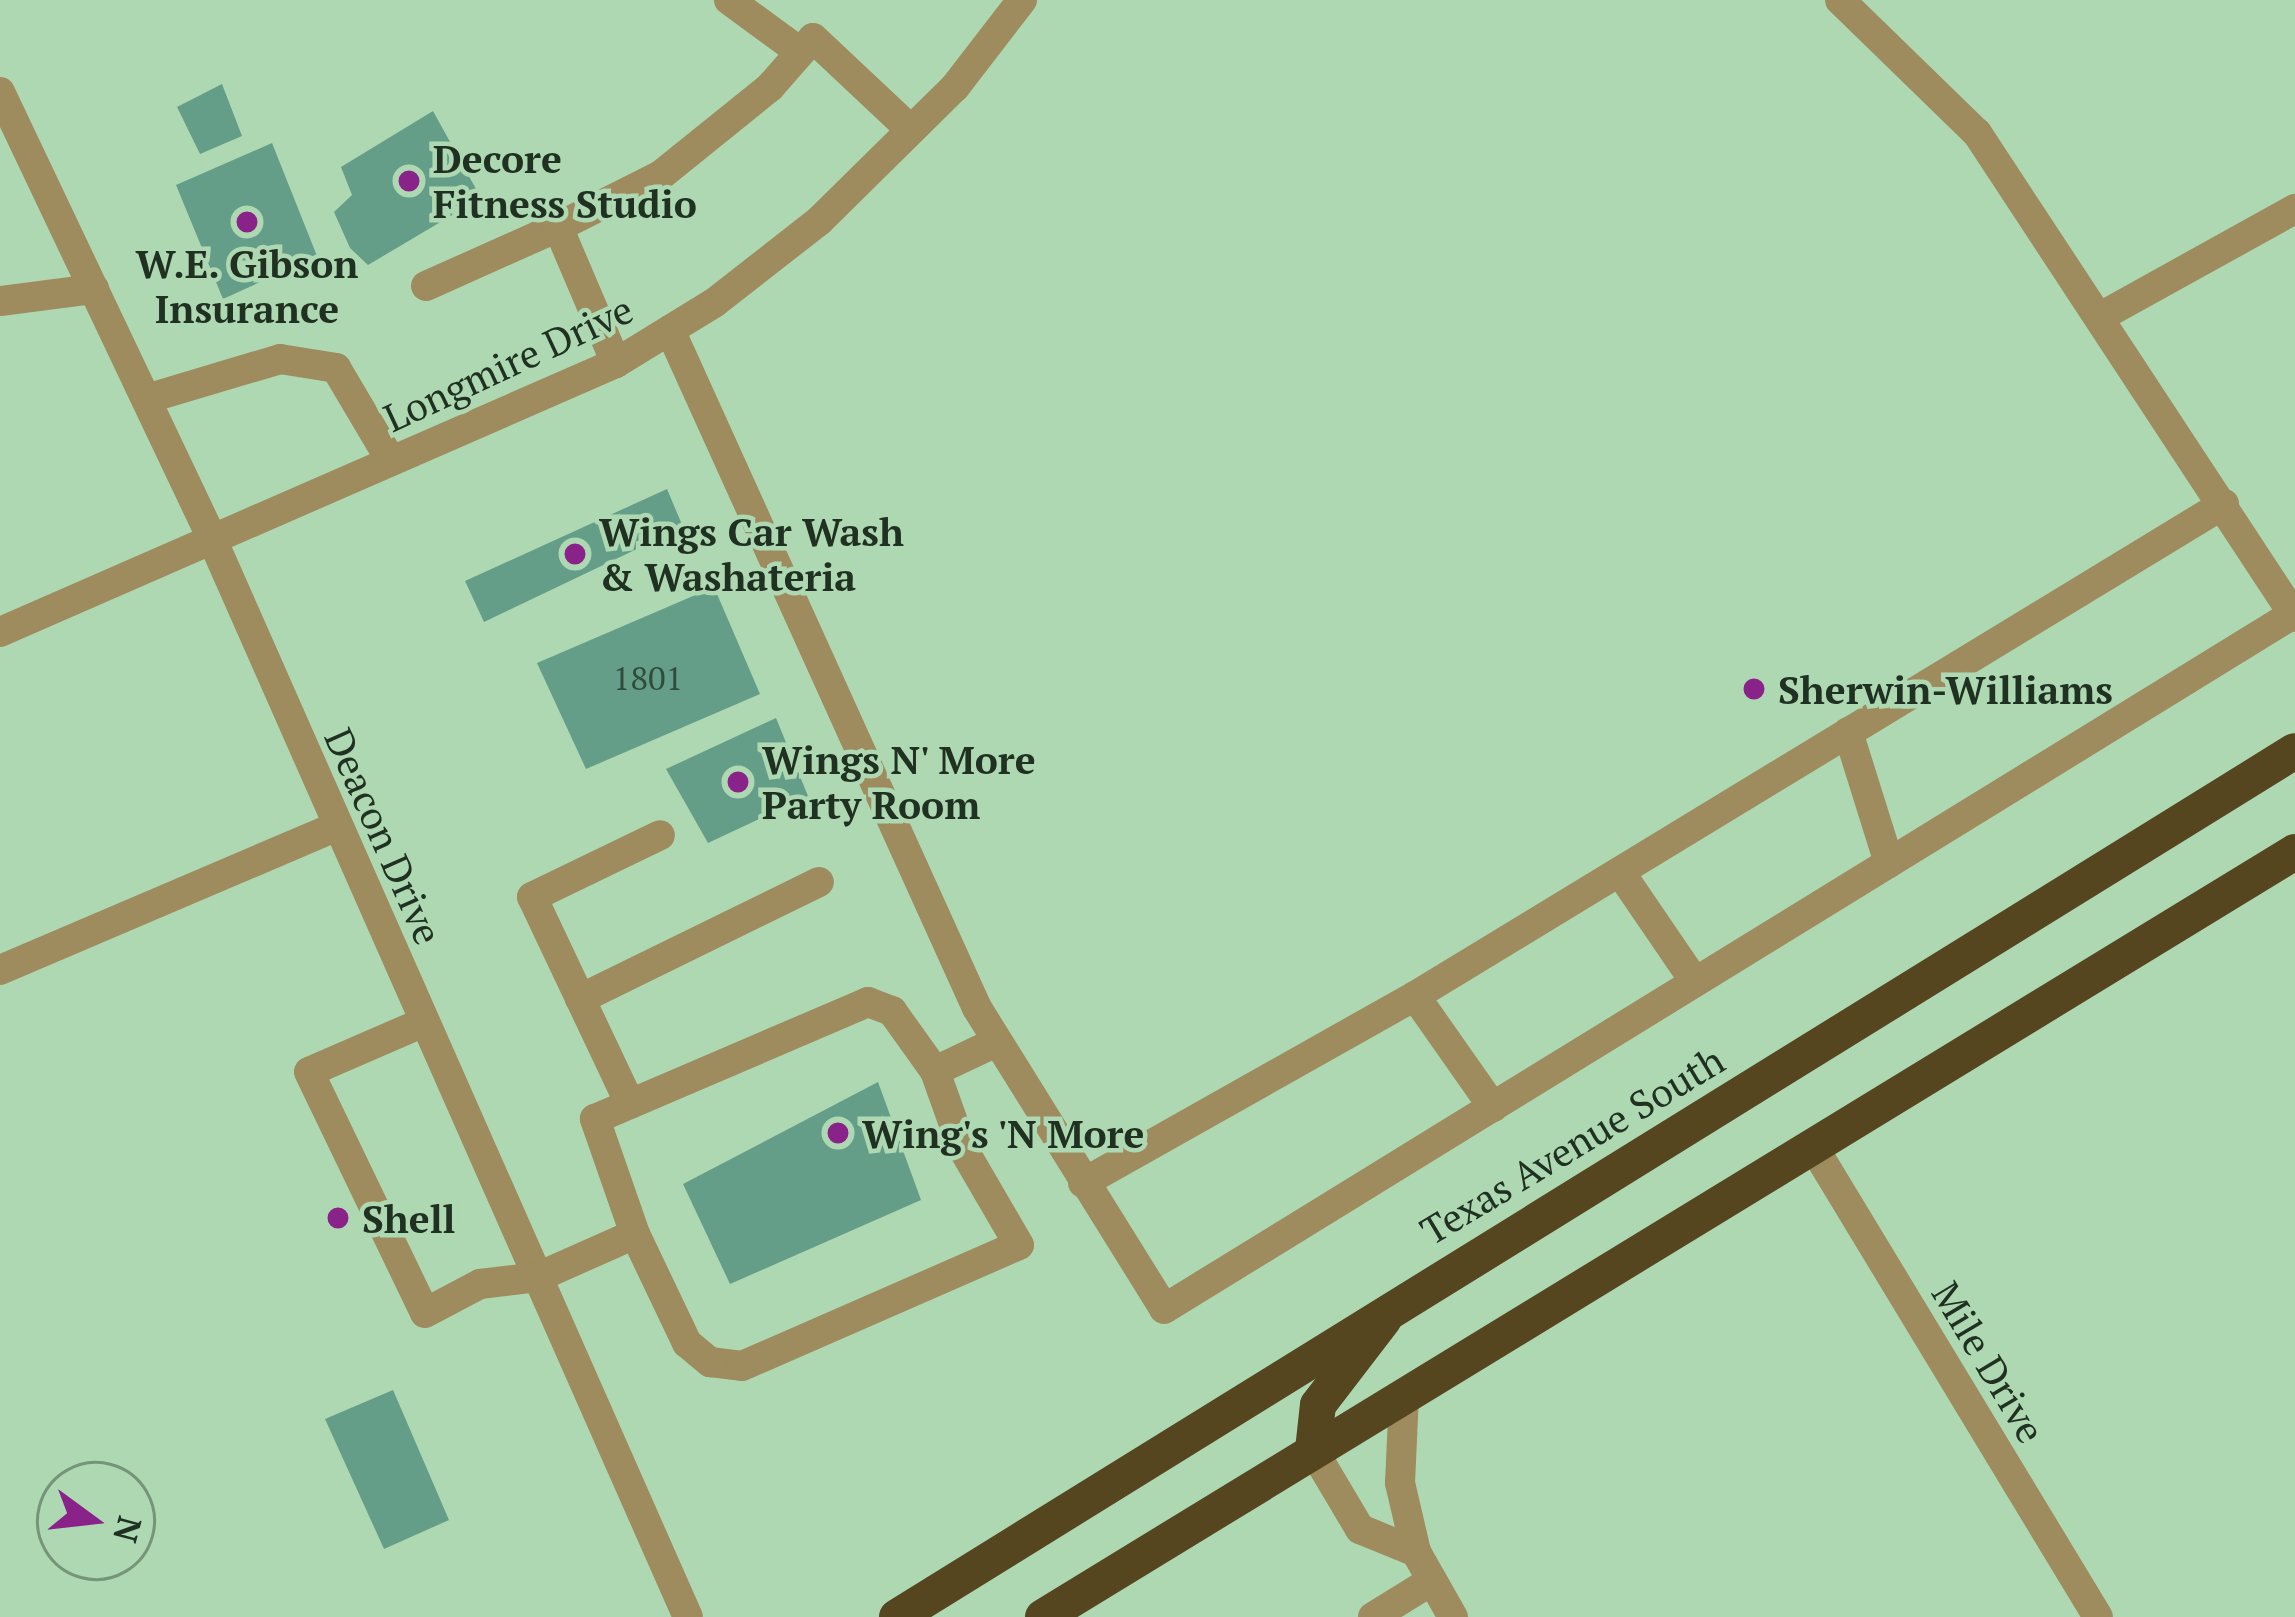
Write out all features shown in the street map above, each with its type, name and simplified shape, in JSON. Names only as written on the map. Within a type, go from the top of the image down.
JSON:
[{"type":"highway","name":"Texas Avenue South","points":[[898,1617],[1397,1302],[2295,751]]},
{"type":"highway","points":[[1043,1617],[2295,852]]},
{"type":"highway","points":[[1313,1450],[1318,1405],[1397,1302]]},
{"type":"street","points":[[729,0],[800,52]]},
{"type":"street","name":"Longmire Drive","points":[[0,632],[616,363],[670,330],[819,221],[911,130],[1022,0]]},
{"type":"street","points":[[1840,0],[1977,134],[2294,615]]},
{"type":"street","points":[[426,286],[661,175],[770,87],[813,38],[911,130]]},
{"type":"street","name":"Deacon Drive","points":[[0,92],[212,538],[688,1617]]},
{"type":"street","points":[[2100,317],[2295,209]]},
{"type":"street","points":[[558,227],[616,363]]},
{"type":"street","points":[[0,301],[94,289]]},
{"type":"street","points":[[670,330],[996,1042],[1082,1183],[1415,996],[2224,504]]},
{"type":"street","points":[[146,399],[280,358],[336,368],[391,461]]},
{"type":"street","name":"Texas Avenue South","points":[[1082,1183],[1164,1309],[2294,615]]},
{"type":"street","points":[[1849,732],[1889,862]]},
{"type":"street","points":[[0,970],[337,827]]},
{"type":"street","points":[[631,1104],[532,898],[660,835]]},
{"type":"street","points":[[1620,872],[1695,982]]},
{"type":"street","points":[[580,998],[819,882]]},
{"type":"street","points":[[1415,996],[1492,1107]]},
{"type":"street","points":[[868,1002],[892,1011],[935,1071],[962,1147],[1019,1245],[742,1366],[710,1362],[687,1343],[635,1234],[595,1119],[868,1002]]},
{"type":"street","points":[[424,1022],[309,1072],[424,1313],[480,1284],[538,1277],[635,1234]]},
{"type":"street","points":[[935,1071],[996,1042]]},
{"type":"street","name":"Mile Drive","points":[[1814,1148],[2098,1617]]},
{"type":"street","points":[[1404,1395],[1400,1483],[1416,1552],[1453,1617]]},
{"type":"street","points":[[1313,1450],[1360,1529],[1416,1552]]},
{"type":"street","points":[[1373,1617],[1431,1581]]},
{"type":"building","points":[[222,84],[242,136],[200,154],[177,107]]},
{"type":"building","name":"Decore Fitness Studio","points":[[433,111],[481,198],[368,265],[350,248],[334,212],[352,195],[341,167]]},
{"type":"building","name":"W.E. Gibson Insurance","points":[[272,143],[317,256],[223,299],[176,185]]},
{"type":"building","name":"Wings Car Wash & Washateria","points":[[667,489],[683,527],[484,622],[465,581]]},
{"type":"building","name":"Wings Car Wash & Washateria","points":[[714,587],[760,694],[586,769],[537,663]]},
{"type":"building","name":"Wings N' More Party Room","points":[[776,718],[808,796],[708,843],[666,769]]},
{"type":"building","name":"Wing's 'N More","points":[[878,1082],[921,1200],[730,1284],[683,1184]]},
{"type":"building","points":[[393,1390],[449,1520],[384,1549],[325,1419]]},
{"type":"place","name":"Decore Fitness Studio","points":[[409,181]]},
{"type":"place","name":"W.E. Gibson Insurance","points":[[247,222]]},
{"type":"place","name":"Wings Car Wash & Washateria","points":[[575,554]]},
{"type":"place","name":"Sherwin-Williams","points":[[1754,689]]},
{"type":"place","name":"Wings N' More Party Room","points":[[738,782]]},
{"type":"place","name":"Wing's 'N More","points":[[838,1133]]},
{"type":"place","name":"Shell","points":[[338,1218]]}]
